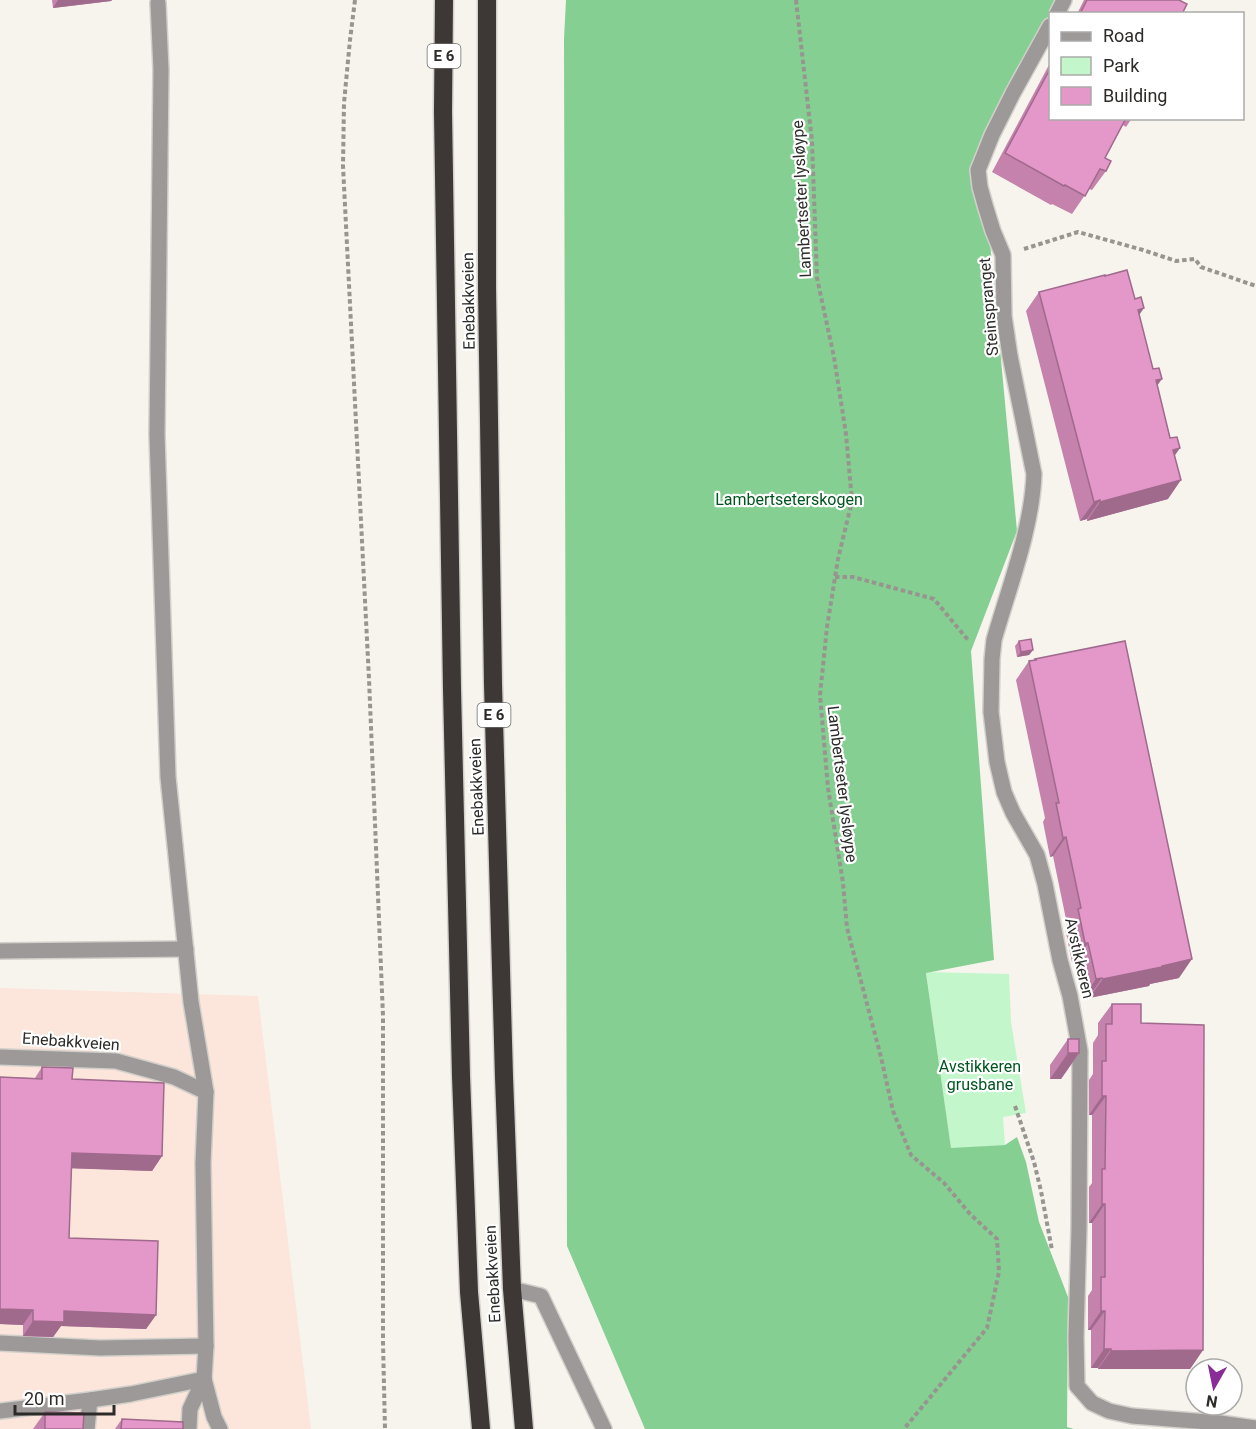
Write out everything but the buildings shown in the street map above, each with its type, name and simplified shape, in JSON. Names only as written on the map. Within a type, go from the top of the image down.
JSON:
[{"type":"highway","name":"Enebakkveien","points":[[444,0],[443,112],[451,666],[462,1100],[469,1292],[481,1429]]},
{"type":"highway","name":"Enebakkveien","points":[[487,0],[487,288],[493,672],[512,1289],[524,1429]]},
{"type":"street","points":[[158,3],[161,70],[157,447],[168,777],[191,1002],[206,1092],[203,1163],[206,1346],[204,1379],[214,1417],[220,1429]]},
{"type":"street","name":"Steinspranget","points":[[1015,566],[1029,516],[1034,474],[1004,316],[1004,255],[985,205],[978,170],[992,135],[1049,28]]},
{"type":"street","name":"Avstikkeren","points":[[1015,566],[994,640],[990,712],[1004,792],[1037,855],[1045,884],[1080,1051],[1077,1386],[1092,1403],[1132,1416],[1256,1428]]},
{"type":"street","points":[[0,951],[186,949]]},
{"type":"street","name":"Enebakkveien","points":[[0,1057],[116,1061],[174,1077],[206,1092]]},
{"type":"street","points":[[512,1289],[541,1296],[604,1429]]},
{"type":"street","points":[[0,1343],[100,1348],[206,1346]]},
{"type":"street","points":[[0,1411],[131,1394],[204,1379]]},
{"type":"street","points":[[189,1429],[190,1409],[204,1379]]},
{"type":"street","points":[[87,1429],[90,1400]]},
{"type":"path","points":[[355,0],[344,102],[343,166],[369,679],[383,1016],[385,1429]]},
{"type":"path","name":"Lambertseter lysløype","points":[[796,0],[812,141],[817,278],[834,357],[846,434],[852,501],[835,577],[820,694],[828,788],[843,883],[847,928],[893,1111],[911,1155],[944,1183],[970,1214],[997,1239],[999,1272],[987,1328],[904,1429]]},
{"type":"path","points":[[1004,255],[1078,232],[1176,261],[1195,259],[1201,267],[1256,286]]},
{"type":"path","points":[[835,577],[853,577],[934,599],[969,641],[992,659]]},
{"type":"path","points":[[1015,1106],[1034,1162],[1052,1251]]},
{"type":"shaded area","points":[[0,988],[258,996],[311,1429],[0,1429]]},
{"type":"green space","name":"Lambertseterskogen","points":[[566,0],[1061,0],[1052,12],[1049,12],[1049,21],[981,146],[1017,531],[971,651],[994,960],[926,973],[951,1148],[1005,1145],[1017,1137],[1026,1162],[1039,1222],[1068,1297],[1067,1427],[1074,1429],[645,1429],[567,1246],[564,39]]},
{"type":"green space","name":"Avstikkeren grusbane","points":[[926,972],[1009,974],[1011,1022],[1026,1113],[1003,1117],[1005,1145],[951,1149]]}]
